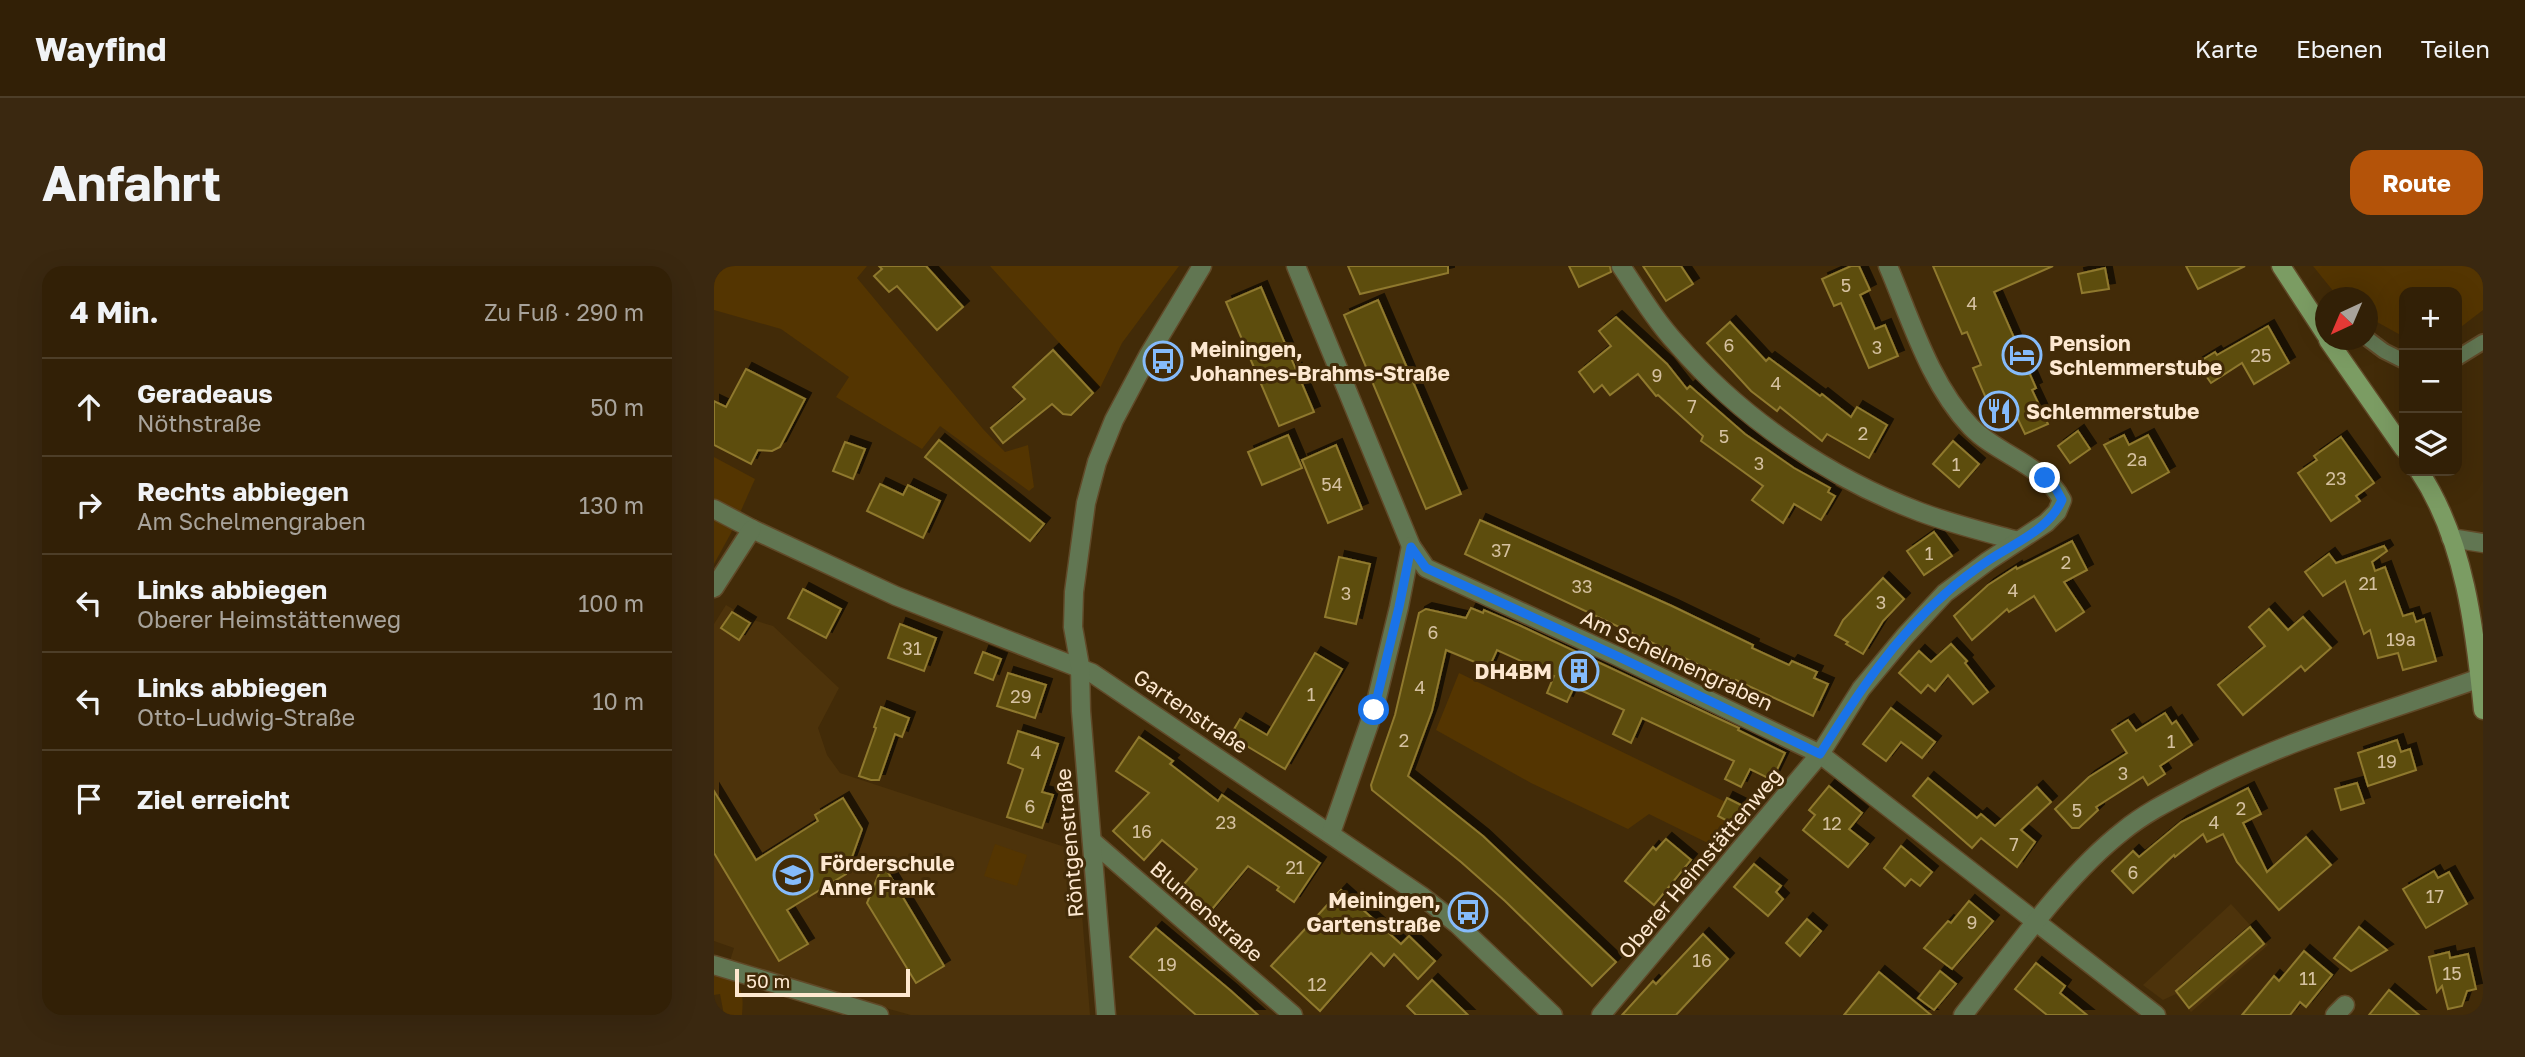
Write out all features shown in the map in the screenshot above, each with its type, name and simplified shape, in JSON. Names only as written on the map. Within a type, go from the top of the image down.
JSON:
[{"type":"main road","points":[[2281,266],[2315,320]]},
{"type":"main road","points":[[2336,350],[2399,442]]},
{"type":"main road","points":[[2422,476],[2451,538],[2469,611],[2481,678],[2483,710]]},
{"type":"street","name":"Röntgenstraße","points":[[1106,1015],[1081,711],[1080,666],[1073,626],[1074,592],[1086,503],[1097,462],[1114,420],[1136,378],[1202,266]]},
{"type":"street","name":"Am Schelmengraben","points":[[1296,266],[1411,547],[1426,568],[1820,754],[2156,1015]]},
{"type":"street","points":[[1621,266],[1677,346],[1733,400],[1781,438],[1849,480],[1921,513],[2018,541]]},
{"type":"street","name":"Oberer Heimstättenweg","points":[[1601,1015],[1820,754],[1861,688],[1905,636],[1945,593],[2046,523],[2057,512],[2062,500],[2055,487],[2045,478],[1996,448],[1973,429],[1952,405],[1930,364],[1888,266]]},
{"type":"street","name":"Gartenstraße","points":[[714,509],[896,596],[1080,666],[1423,897],[1457,924],[1553,1015]]},
{"type":"street","points":[[714,588],[752,529]]},
{"type":"street","points":[[2451,538],[2483,543]]},
{"type":"street","points":[[1331,833],[1374,710],[1411,547]]},
{"type":"street","points":[[1963,1015],[2036,923],[2092,859],[2122,831],[2167,802],[2242,763],[2319,733],[2481,678]]},
{"type":"street","name":"Blumenstraße","points":[[1092,841],[1293,1015]]},
{"type":"street","points":[[714,965],[879,1015]]},
{"type":"lane","points":[[2306,307],[2315,310]]},
{"type":"lane","points":[[2462,355],[2483,342]]},
{"type":"lane","points":[[2378,346],[2399,358]]},
{"type":"shaded area","points":[[714,266],[867,266],[857,278],[983,429],[1005,452],[1028,445],[1034,487],[1029,491],[940,426],[922,449],[836,397],[849,377],[781,329],[714,310]]},
{"type":"shaded area","points":[[990,266],[1179,266],[1122,343],[1100,388]]},
{"type":"shaded area","points":[[2313,266],[2483,266],[2483,310],[2462,326],[2462,287],[2399,287],[2399,334],[2378,323],[2378,287],[2330,287]]},
{"type":"shaded area","points":[[714,457],[755,479],[714,564]]},
{"type":"shaded area","points":[[726,605],[750,619],[773,626],[839,688],[818,728],[827,755],[840,773],[1077,851],[1090,1015],[911,1015],[798,984],[730,961],[734,948],[714,941],[714,624]]},
{"type":"shaded area","points":[[1459,673],[1738,808],[1718,848],[1649,814],[1628,829],[1531,783],[1436,730]]},
{"type":"shaded area","points":[[995,844],[1027,855],[1017,886],[984,876]]},
{"type":"shaded area","points":[[2231,904],[2268,945],[2191,1012],[2176,994],[2163,1000],[2143,985]]},
{"type":"shaded area","points":[[714,972],[738,986],[742,998],[742,1015],[724,1015],[720,994],[714,995]]},
{"type":"building","points":[[879,266],[926,266],[963,307],[937,330],[897,286],[889,292],[874,276],[882,269]]},
{"type":"building","points":[[1348,266],[1448,266],[1448,273],[1360,294]]},
{"type":"building","points":[[1569,266],[1610,266],[1611,272],[1579,287]]},
{"type":"building","points":[[1643,266],[1681,266],[1693,284],[1666,301]]},
{"type":"building","points":[[1851,266],[1859,266],[1870,290],[1860,295],[1875,329],[1885,325],[1898,356],[1869,368],[1841,303],[1834,306],[1822,279]]},
{"type":"building","points":[[1933,266],[2053,266],[1994,292],[2036,388],[2032,390],[2048,424],[2025,434],[2014,411],[2002,416],[1995,400],[1988,403],[1973,368],[1981,365],[1967,332],[1962,334]]},
{"type":"building","points":[[2186,266],[2245,266],[2198,289]]},
{"type":"building","points":[[2105,268],[2109,289],[2082,293],[2078,274]]},
{"type":"building","points":[[1261,287],[1314,412],[1279,426],[1226,302]]},
{"type":"building","points":[[1378,300],[1461,494],[1426,509],[1344,315]]},
{"type":"building","points":[[1616,317],[1667,364],[1687,389],[1690,386],[1745,434],[1794,468],[1830,488],[1828,492],[1835,496],[1821,520],[1794,504],[1783,523],[1752,500],[1763,486],[1701,441],[1703,436],[1656,396],[1638,374],[1610,395],[1602,385],[1594,392],[1579,372],[1611,346],[1599,331]]},
{"type":"building","points":[[1730,322],[1766,361],[1769,358],[1851,417],[1857,407],[1887,425],[1869,458],[1827,434],[1822,441],[1780,407],[1777,411],[1751,391],[1707,343]]},
{"type":"building","points":[[2268,326],[2289,363],[2254,384],[2242,363],[2211,383],[2197,363],[2215,352],[2217,355]]},
{"type":"building","points":[[1053,350],[1093,393],[1071,415],[1063,414],[1052,404],[1003,443],[991,428],[1025,399],[1013,387]]},
{"type":"building","points":[[746,369],[805,399],[780,447],[772,451],[758,450],[751,464],[714,445],[714,401],[726,407]]},
{"type":"building","points":[[2078,431],[2090,449],[2070,463],[2058,446]]},
{"type":"building","points":[[1288,435],[1302,468],[1262,485],[1248,452]]},
{"type":"building","points":[[2124,435],[2129,445],[2148,435],[2169,472],[2132,493],[2104,445]]},
{"type":"building","points":[[2341,437],[2374,483],[2356,496],[2360,501],[2331,521],[2298,473],[2317,460],[2314,456]]},
{"type":"building","points":[[939,440],[1044,524],[1030,541],[925,457]]},
{"type":"building","points":[[1953,441],[1979,464],[1959,487],[1933,464]]},
{"type":"building","points":[[845,442],[865,449],[853,479],[833,471]]},
{"type":"building","points":[[1336,445],[1362,509],[1328,523],[1302,460]]},
{"type":"building","points":[[880,484],[903,495],[908,485],[940,501],[923,538],[867,511]]},
{"type":"building","points":[[1480,520],[1672,606],[1789,665],[1792,661],[1817,672],[1814,678],[1828,684],[1813,716],[1465,554]]},
{"type":"building","points":[[1934,532],[1952,556],[1924,575],[1907,551]]},
{"type":"building","points":[[2072,541],[2087,570],[2064,582],[2084,612],[2056,631],[2034,596],[2009,612],[2007,609],[1972,640],[1954,616],[1988,585],[2016,567],[2017,569]]},
{"type":"building","points":[[2384,546],[2387,551],[2372,562],[2375,571],[2385,567],[2403,616],[2413,613],[2416,622],[2424,619],[2436,661],[2403,670],[2398,653],[2378,658],[2370,630],[2364,634],[2345,581],[2323,596],[2305,572],[2329,554],[2336,563]]},
{"type":"building","points":[[1339,557],[1370,564],[1356,624],[1325,617]]},
{"type":"building","points":[[1883,578],[1904,599],[1883,621],[1863,654],[1835,635],[1843,620]]},
{"type":"building","points":[[803,589],[841,609],[826,638],[788,618]]},
{"type":"building","points":[[1471,608],[1483,613],[1484,610],[1521,626],[1739,728],[1738,730],[1785,753],[1772,780],[1750,769],[1741,787],[1725,779],[1734,761],[1642,718],[1631,743],[1613,734],[1624,710],[1574,687],[1567,702],[1547,693],[1554,676],[1497,650],[1489,668],[1446,650],[1432,711],[1408,776],[1483,836],[1616,962],[1592,986],[1505,901],[1372,790],[1371,785],[1395,715],[1419,613],[1426,609],[1466,618]]},
{"type":"building","points":[[2269,609],[2288,630],[2303,617],[2331,648],[2305,671],[2301,666],[2243,715],[2218,685],[2265,646],[2249,627]]},
{"type":"building","points":[[732,612],[750,623],[739,640],[721,628]]},
{"type":"building","points":[[900,624],[936,638],[924,671],[888,658]]},
{"type":"building","points":[[1951,644],[1967,661],[1965,663],[1988,692],[1973,704],[1948,675],[1935,691],[1928,685],[1921,693],[1899,673],[1919,651],[1931,662]]},
{"type":"building","points":[[983,652],[1001,659],[993,680],[975,673]]},
{"type":"building","points":[[1315,653],[1342,669],[1285,769],[1230,736],[1240,719],[1267,735]]},
{"type":"building","points":[[1008,673],[1046,685],[1035,718],[997,706]]},
{"type":"building","points":[[881,707],[909,718],[902,737],[895,734],[879,780],[871,780],[859,776]]},
{"type":"building","points":[[1891,708],[1935,742],[1922,758],[1901,742],[1886,761],[1863,744]]},
{"type":"building","points":[[2165,713],[2172,724],[2176,721],[2192,745],[2160,766],[2165,774],[2148,785],[2143,777],[2096,807],[2098,810],[2079,828],[2072,828],[2055,809],[2089,777],[2127,753],[2112,730],[2128,720],[2136,731]]},
{"type":"building","points":[[1018,731],[1058,744],[1042,792],[1053,795],[1042,828],[1007,817],[1023,769],[1008,763]]},
{"type":"building","points":[[1139,737],[1173,761],[1170,764],[1218,801],[1222,795],[1320,863],[1294,902],[1277,890],[1279,887],[1248,866],[1208,914],[1179,890],[1197,869],[1162,840],[1144,860],[1113,831],[1149,793],[1116,771]]},
{"type":"building","points":[[2397,740],[2401,752],[2410,749],[2416,770],[2368,786],[2358,753]]},
{"type":"building","points":[[1928,778],[1977,818],[1981,814],[1995,826],[2037,787],[2051,802],[2021,830],[2035,842],[2017,867],[1981,838],[1972,848],[1913,796]]},
{"type":"building","points":[[2357,783],[2364,803],[2341,810],[2335,789]]},
{"type":"building","points":[[1829,786],[1862,813],[1849,829],[1868,844],[1848,867],[1803,830],[1815,815],[1809,810]]},
{"type":"building","points":[[2248,788],[2261,814],[2243,823],[2267,872],[2306,837],[2331,865],[2279,910],[2237,862],[2223,834],[2207,842],[2203,834],[2175,857],[2174,855],[2133,893],[2112,871],[2133,851],[2139,857],[2181,822]]},
{"type":"building","points":[[714,791],[756,860],[818,821],[815,815],[843,798],[862,829],[846,874],[787,910],[808,944],[779,961],[714,853]]},
{"type":"building","points":[[1727,798],[1745,807],[1735,825],[1718,816]]},
{"type":"building","points":[[1666,839],[1691,860],[1654,905],[1625,881],[1653,847],[1656,850]]},
{"type":"building","points":[[1901,846],[1932,872],[1920,886],[1911,879],[1905,886],[1884,868]]},
{"type":"building","points":[[883,864],[944,966],[916,983],[867,903]]},
{"type":"building","points":[[1754,864],[1781,886],[1776,892],[1783,899],[1768,916],[1734,887]]},
{"type":"building","points":[[2434,871],[2438,878],[2449,872],[2467,904],[2426,928],[2403,889]]},
{"type":"building","points":[[1341,890],[1401,944],[1409,936],[1435,961],[1418,979],[1394,954],[1384,966],[1371,953],[1320,1011],[1271,966]]},
{"type":"building","points":[[1969,901],[1993,921],[1952,969],[1924,948],[1948,921],[1951,923]]},
{"type":"building","points":[[1807,919],[1821,931],[1800,956],[1786,943]]},
{"type":"building","points":[[2250,927],[2264,944],[2189,1008],[2176,991]]},
{"type":"building","points":[[2359,927],[2387,950],[2351,971],[2334,958]]},
{"type":"building","points":[[1156,928],[1258,1015],[1196,1015],[1130,957]]},
{"type":"building","points":[[1703,934],[1728,959],[1676,1015],[1622,1015],[1653,981],[1656,984]]},
{"type":"building","points":[[2304,951],[2332,975],[2306,1007],[2300,1002],[2290,1015],[2242,1015],[2274,976],[2279,981]]},
{"type":"building","points":[[2449,952],[2450,958],[2468,954],[2476,989],[2467,991],[2462,1006],[2448,1009],[2442,986],[2437,992],[2429,957]]},
{"type":"building","points":[[2036,963],[2065,986],[2060,993],[2087,1015],[2047,1015],[2015,989]]},
{"type":"building","points":[[1940,971],[1956,984],[1934,1010],[1918,998]]},
{"type":"building","points":[[1879,972],[1931,1015],[1844,1015]]},
{"type":"building","points":[[1432,980],[1468,1015],[1416,1015],[1407,1006]]},
{"type":"building","points":[[2389,990],[2419,1015],[2369,1015]]},
{"type":"place","name":"Pension Schlemmerstube","points":[[2022,355]]},
{"type":"place","name":"Meiningen, Johannes-Brahms-Straße","points":[[1163,361]]},
{"type":"place","name":"Schlemmerstube","points":[[1999,411]]},
{"type":"place","name":"DH4BM","points":[[1579,671]]},
{"type":"place","name":"Förderschule Anne Frank","points":[[793,875]]},
{"type":"place","name":"Meiningen, Gartenstraße","points":[[1468,912]]},
{"type":"route","points":[[1374,710],[1411,547],[1426,568],[1820,754],[1861,688],[1945,593],[2046,523],[2057,512],[2062,500],[2055,487],[2045,478]]}]
